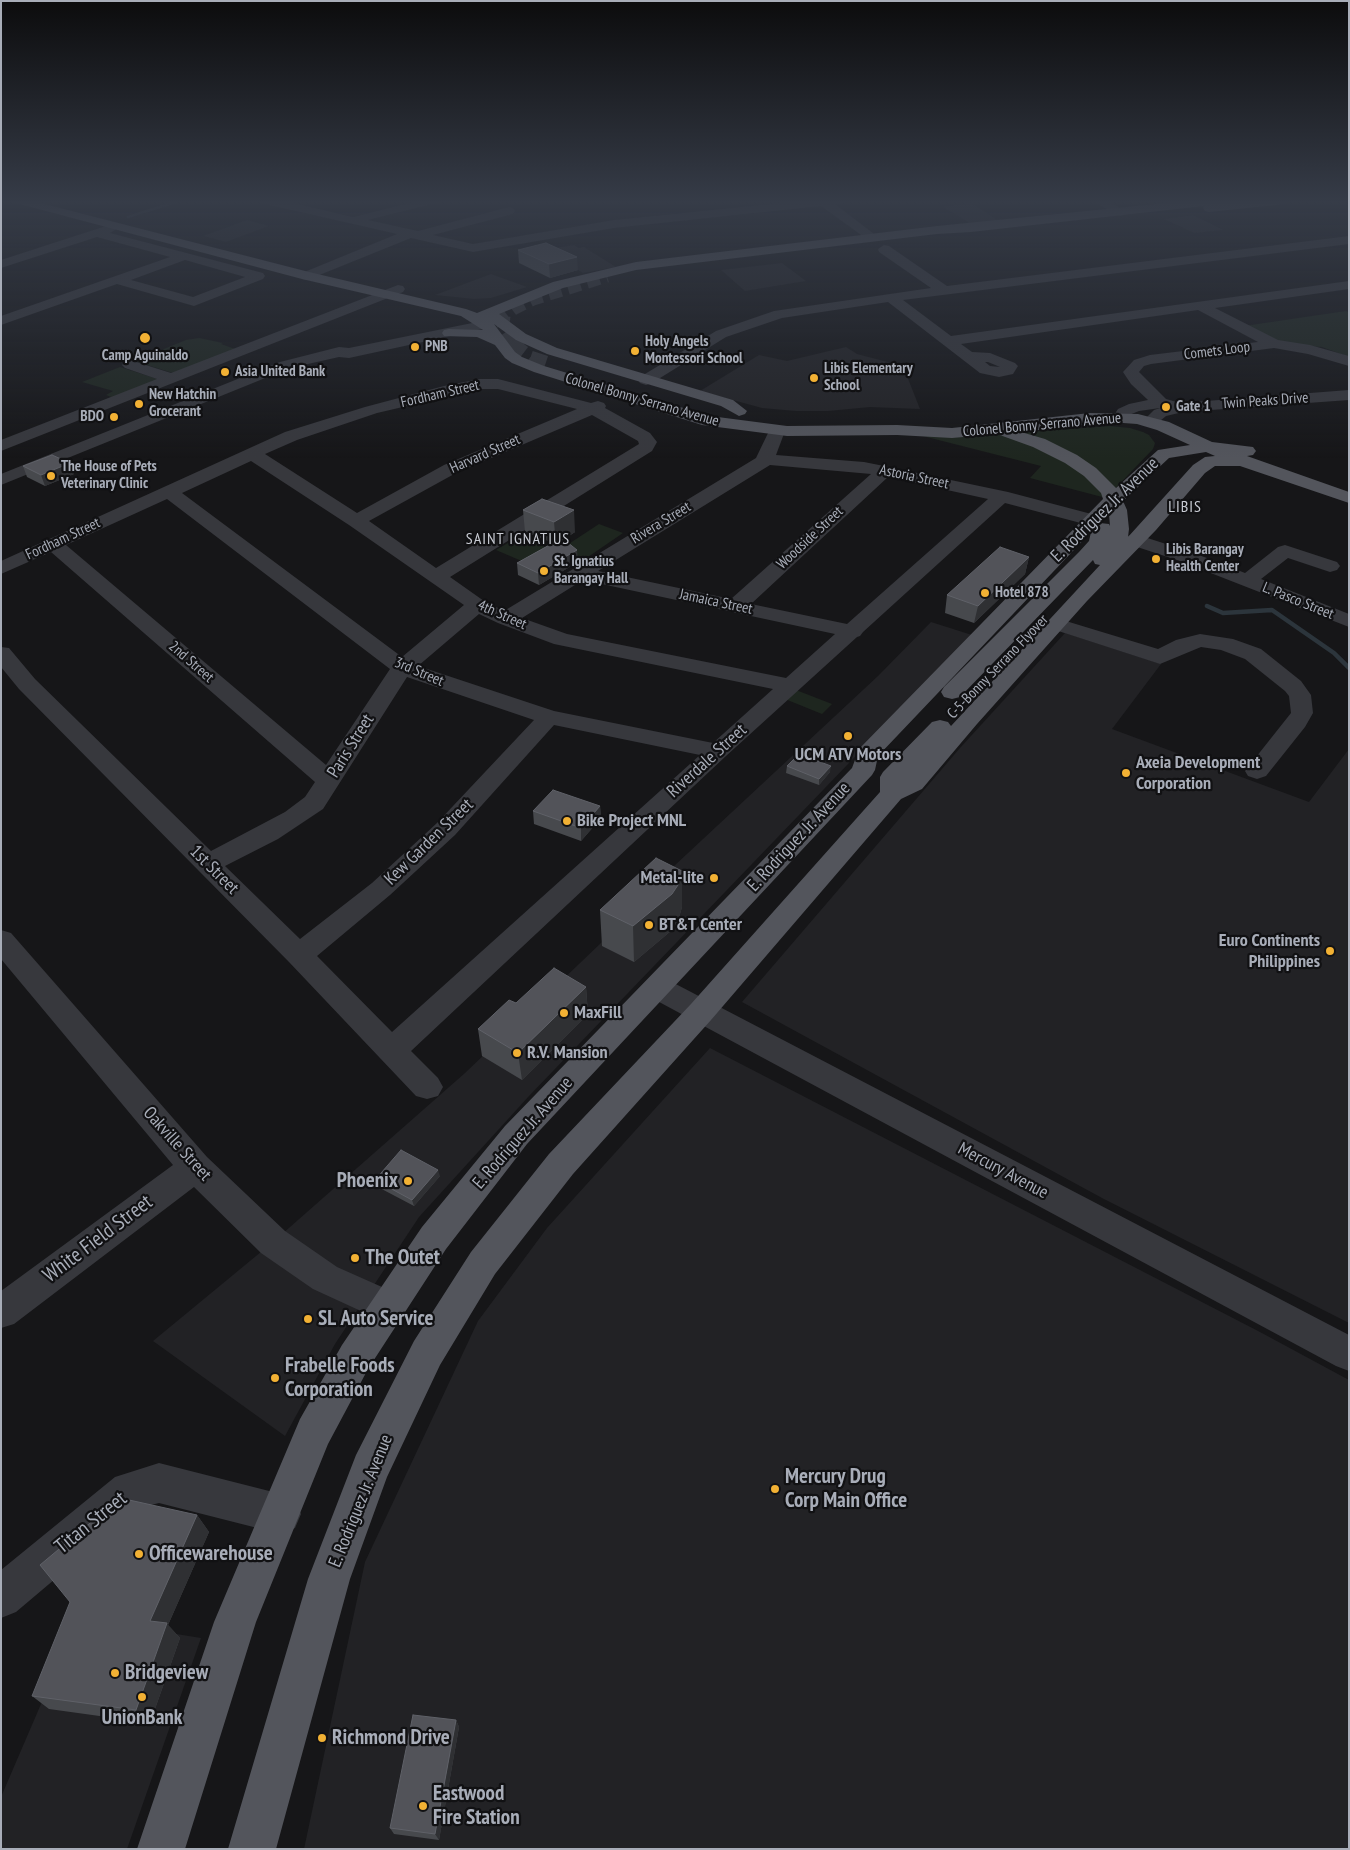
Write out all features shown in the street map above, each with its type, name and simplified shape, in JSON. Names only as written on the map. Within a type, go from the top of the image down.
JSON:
[{"type":"main road","name":"Colonel Bonny Serrano Avenue","points":[[361,286],[484,314],[521,336],[552,359],[704,412],[734,419],[790,425],[852,418]]},
{"type":"main road","name":"Colonel Bonny Serrano Avenue","points":[[373,286],[391,292]]},
{"type":"main road","points":[[484,314],[555,286]]},
{"type":"main road","points":[[570,286],[583,287]]},
{"type":"main road","points":[[484,314],[548,304],[583,287]]},
{"type":"main road","points":[[441,303],[457,319],[447,330]]},
{"type":"main road","name":"Colonel Bonny Serrano Avenue","points":[[484,314],[513,358],[532,366],[679,413],[725,424],[777,431],[897,430],[952,433],[1090,418],[1126,418],[1163,426],[1208,447],[1349,486]]},
{"type":"main road","points":[[527,324],[530,336],[552,359]]},
{"type":"main road","points":[[447,330],[481,334],[504,346]]},
{"type":"main road","name":"Colonel Bonny Serrano Avenue","points":[[552,359],[646,380],[727,403],[739,411]]},
{"type":"main road","name":"Colonel Bonny Serrano Avenue","points":[[552,359],[706,404],[739,411],[788,417],[852,418]]},
{"type":"main road","name":"Colonel Bonny Serrano Avenue","points":[[962,416],[1158,410],[1244,456],[1349,498]]},
{"type":"main road","name":"C-5-Bonny Serrano Flyover","points":[[852,418],[951,427],[994,436],[1029,448],[1066,467],[1086,484],[1099,505],[1103,520],[1099,539],[1086,556],[886,772]]},
{"type":"main road","points":[[1011,428],[1113,422],[1128,424],[1152,430],[1167,439],[1170,445],[1164,454]]},
{"type":"main road","name":"E. Rodriguez Jr. Avenue","points":[[1208,447],[1164,454],[1118,495],[1031,582],[867,754],[886,772],[913,784],[969,719],[1080,597],[1204,465],[1244,456]]},
{"type":"main road","points":[[1118,495],[1140,506],[1162,510]]},
{"type":"main road","points":[[1031,582],[1080,597]]},
{"type":"main road","name":"E. Rodriguez Jr. Avenue","points":[[161,1849],[235,1622],[314,1432],[355,1357],[387,1307],[434,1238],[516,1135],[658,988],[886,772]]},
{"type":"main road","name":"E. Rodriguez Jr. Avenue","points":[[252,1849],[330,1579],[370,1469],[427,1353],[483,1263],[561,1164],[701,1012],[886,772]]},
{"type":"street","points":[[4,318],[98,286]]},
{"type":"street","points":[[139,286],[194,302],[233,286]]},
{"type":"street","points":[[938,286],[945,291]]},
{"type":"street","points":[[646,380],[721,334],[779,314],[891,297],[982,286]]},
{"type":"street","points":[[949,341],[1339,286]]},
{"type":"street","points":[[1,446],[391,292]]},
{"type":"street","points":[[891,297],[971,357]]},
{"type":"street","points":[[1199,305],[1274,344]]},
{"type":"street","points":[[1,480],[276,368],[339,352],[349,353],[447,330],[484,314]]},
{"type":"street","name":"Comets Loop","points":[[1158,410],[1131,372],[1139,363],[1274,344],[1310,350],[1349,361]]},
{"type":"street","points":[[130,365],[173,379]]},
{"type":"street","name":"Fordham Street","points":[[1,568],[291,436],[346,418],[436,393],[480,384],[498,384],[592,408],[644,437],[648,442],[646,447],[437,576]]},
{"type":"street","name":"Twin Peaks Drive","points":[[1158,410],[1160,413],[1182,407],[1349,395]]},
{"type":"street","name":"Harvard Street","points":[[356,521],[450,469],[618,396]]},
{"type":"street","points":[[766,459],[777,431]]},
{"type":"street","name":"4th Street","points":[[253,454],[356,521],[477,605],[505,619],[562,639],[790,686]]},
{"type":"street","name":"Astoria Street","points":[[766,459],[864,467],[1059,510],[1098,514]]},
{"type":"street","name":"Rivera Street","points":[[505,619],[766,459]]},
{"type":"street","name":"Woodside Street","points":[[736,606],[884,471]]},
{"type":"street","name":"3rd Street","points":[[168,491],[402,668],[549,717],[718,751]]},
{"type":"street","name":"Riverdale Street","points":[[392,1050],[718,751],[853,632],[1002,496]]},
{"type":"street","name":"L. Pasco Street","points":[[1135,540],[1187,557],[1347,618]]},
{"type":"street","name":"2nd Street","points":[[53,544],[329,781]]},
{"type":"street","points":[[1247,581],[1285,551],[1330,566]]},
{"type":"street","name":"Jamaica Street","points":[[580,573],[853,632]]},
{"type":"street","name":"Paris Street","points":[[207,864],[294,818],[314,803],[402,668],[477,605]]},
{"type":"street","points":[[1056,624],[1160,657],[1184,645],[1200,640],[1225,644],[1253,654],[1293,686],[1300,695],[1302,713],[1297,722],[1257,771]]},
{"type":"street","name":"1st Street","points":[[1,653],[27,684],[299,955],[427,1087]]},
{"type":"street","name":"Kew Garden Street","points":[[299,955],[381,889],[446,829],[549,717]]},
{"type":"street","name":"Oakville Street","points":[[1,940],[196,1167],[275,1243],[325,1278],[387,1307]]},
{"type":"street","name":"Mercury Avenue","points":[[658,988],[1349,1354]]},
{"type":"street","name":"White Field Street","points":[[1,1312],[196,1167]]},
{"type":"street","name":"Titan Street","points":[[1,1597],[129,1491],[159,1483],[281,1514]]},
{"type":"shaded area","points":[[458,286],[527,287],[491,298],[474,299],[435,295]]},
{"type":"shaded area","points":[[740,286],[773,286],[745,291]]},
{"type":"shaded area","points":[[1349,312],[1349,357],[1322,347],[1281,344],[1244,326]]},
{"type":"shaded area","points":[[199,338],[223,343],[221,344],[238,350],[176,374],[134,361],[186,340]]},
{"type":"shaded area","name":"Libis Elementary School","points":[[846,347],[857,354],[903,366],[920,409],[870,407],[828,411],[796,411],[762,408],[700,391],[759,355],[787,361]]},
{"type":"shaded area","points":[[120,367],[161,380],[114,398],[106,395],[113,391],[82,382]]},
{"type":"shaded area","points":[[1110,426],[1130,428],[1143,432],[1149,435],[1155,443],[1153,449],[1106,498],[1030,478],[1041,466],[907,432],[960,437]]},
{"type":"shaded area","points":[[599,524],[623,533],[585,559],[561,549]]},
{"type":"shaded area","points":[[520,536],[548,548],[524,562],[496,550]]},
{"type":"shaded area","points":[[931,622],[972,635],[529,1096],[419,1217],[335,1344],[285,1436],[153,1341],[273,1242],[465,1073],[602,942],[644,894],[878,676]]},
{"type":"shaded area","points":[[1065,633],[1161,664],[1112,729],[1309,802],[1349,749],[1349,1323],[1102,1198],[742,1002],[960,748]]},
{"type":"shaded area","points":[[796,690],[832,704],[822,714],[785,699]]},
{"type":"shaded area","points":[[710,1048],[1260,1332],[1349,1380],[1349,1849],[304,1849],[365,1562],[478,1321],[547,1228]]},
{"type":"shaded area","points":[[78,1618],[201,1638],[127,1849],[1,1849],[1,1797]]},
{"type":"building","points":[[52,455],[70,463],[41,475],[23,466]]},
{"type":"building","points":[[542,499],[574,510],[554,522],[523,510]]},
{"type":"building","points":[[562,538],[577,550],[538,573],[517,563]]},
{"type":"building","points":[[1000,547],[1029,557],[978,606],[947,595]]},
{"type":"building","points":[[799,754],[831,766],[819,779],[787,766]]},
{"type":"building","points":[[553,790],[600,806],[581,828],[533,811]]},
{"type":"building","points":[[656,858],[682,871],[678,885],[672,894],[633,926],[600,910]]},
{"type":"building","points":[[554,968],[586,987],[518,1053],[478,1029],[509,1000],[516,1003]]},
{"type":"building","name":"Phoenix","points":[[401,1150],[438,1170],[412,1200],[375,1180]]},
{"type":"building","points":[[120,1498],[197,1515],[150,1621],[167,1623],[136,1710],[32,1696],[70,1602],[40,1565]]},
{"type":"building","name":"Eastwood Fire Station","points":[[413,1715],[456,1720],[435,1834],[390,1828]]},
{"type":"waterway","points":[[1207,606],[1223,613],[1272,610],[1334,653],[1349,668]]},
{"type":"tunnel","points":[[513,343],[505,331],[503,324],[504,316],[533,299],[574,286]]},
{"type":"tunnel","points":[[512,341],[518,350],[530,359],[548,365]]},
{"type":"place","name":"Camp Aguinaldo","points":[[145,338]]},
{"type":"place","name":"PNB","points":[[415,347]]},
{"type":"place","name":"Holy Angels Montessori School","points":[[635,351]]},
{"type":"place","name":"Asia United Bank","points":[[225,372]]},
{"type":"place","name":"Libis Elementary School","points":[[814,378]]},
{"type":"place","name":"New Hatchin Grocerant","points":[[139,404]]},
{"type":"place","name":"Gate 1","points":[[1166,407]]},
{"type":"place","name":"BDO","points":[[114,417]]},
{"type":"place","name":"The House of Pets Veterinary Clinic","points":[[51,476]]},
{"type":"place","name":"Libis Barangay Health Center","points":[[1156,559]]},
{"type":"place","name":"St. Ignatius Barangay Hall","points":[[544,571]]},
{"type":"place","name":"Hotel 878","points":[[985,593]]},
{"type":"place","name":"UCM ATV Motors","points":[[848,736]]},
{"type":"place","name":"Axeia Development Corporation","points":[[1126,773]]},
{"type":"place","name":"Bike Project MNL","points":[[567,821]]},
{"type":"place","name":"Metal-lite","points":[[714,878]]},
{"type":"place","name":"BT&T Center","points":[[649,925]]},
{"type":"place","name":"Euro Continents Philippines","points":[[1330,951]]},
{"type":"place","name":"MaxFill","points":[[564,1013]]},
{"type":"place","name":"R.V. Mansion","points":[[517,1053]]},
{"type":"place","name":"Phoenix","points":[[408,1181]]},
{"type":"place","name":"The Outet","points":[[355,1258]]},
{"type":"place","name":"SL Auto Service","points":[[308,1319]]},
{"type":"place","name":"Frabelle Foods Corporation","points":[[275,1378]]},
{"type":"place","name":"Mercury Drug Corp Main Office","points":[[775,1489]]},
{"type":"place","name":"Officewarehouse","points":[[139,1554]]},
{"type":"place","name":"Bridgeview","points":[[115,1673]]},
{"type":"place","name":"UnionBank","points":[[142,1697]]},
{"type":"place","name":"Richmond Drive","points":[[322,1738]]},
{"type":"place","name":"Eastwood Fire Station","points":[[423,1806]]},
{"type":"district","name":"LIBIS","points":[[1185,507]]},
{"type":"district","name":"SAINT IGNATIUS","points":[[518,539]]}]
